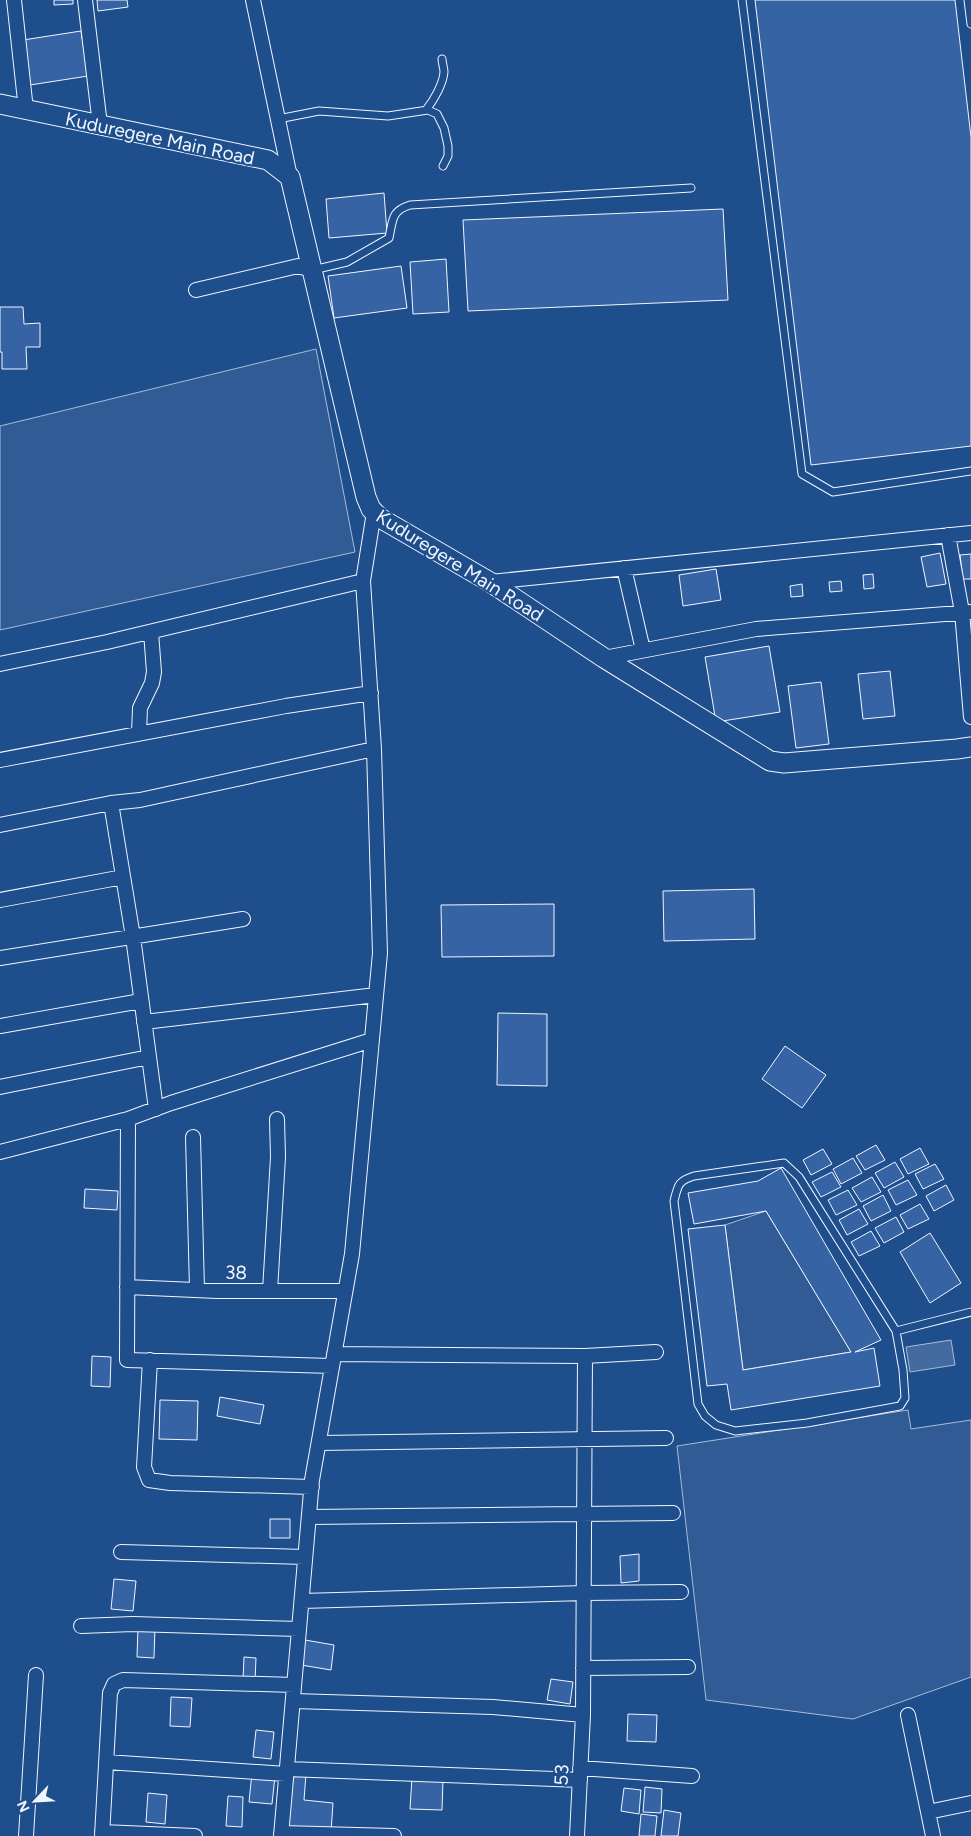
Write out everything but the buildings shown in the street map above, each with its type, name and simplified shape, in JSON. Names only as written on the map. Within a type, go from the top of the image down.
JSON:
[{"type":"street","points":[[14,0],[26,110]]},
{"type":"street","points":[[85,0],[100,125]]},
{"type":"street","points":[[253,0],[290,178]]},
{"type":"street","name":"Kuduregere Main Road","points":[[0,104],[268,160],[290,178],[366,496],[371,509],[380,518],[490,582],[604,658],[770,761],[784,763],[971,747]]},
{"type":"street","points":[[196,290],[298,266],[312,270]]},
{"type":"street","points":[[374,512],[363,581],[374,749],[380,953],[352,1254],[312,1487],[281,1835],[394,1836]]},
{"type":"street","points":[[490,582],[971,533]]},
{"type":"street","points":[[948,535],[966,612],[971,717]]},
{"type":"street","points":[[624,568],[643,650]]},
{"type":"street","points":[[0,664],[151,632],[363,581]]},
{"type":"street","points":[[604,658],[756,629],[966,612]]},
{"type":"street","points":[[139,734],[140,708],[152,683],[154,672],[151,632]]},
{"type":"street","points":[[0,760],[286,706],[371,693]]},
{"type":"street","points":[[0,825],[111,803],[140,800],[374,749]]},
{"type":"street","points":[[111,803],[133,937],[156,1109]]},
{"type":"street","points":[[0,900],[123,877]]},
{"type":"street","points":[[0,958],[243,919]]},
{"type":"street","points":[[144,1022],[376,995]]},
{"type":"street","points":[[0,1026],[142,1001]]},
{"type":"street","points":[[0,1152],[128,1120],[156,1109],[372,1040]]},
{"type":"street","points":[[0,1087],[149,1057]]},
{"type":"street","points":[[270,1291],[278,1157],[277,1119]]},
{"type":"street","points":[[128,1120],[127,1360],[333,1360],[585,1356],[656,1352]]},
{"type":"street","points":[[193,1137],[197,1289]]},
{"type":"street","name":"38","points":[[127,1287],[345,1291]]},
{"type":"street","name":"53","points":[[577,1836],[583,1716],[585,1356]]},
{"type":"street","points":[[150,1360],[144,1468],[149,1480],[170,1483],[312,1487]]},
{"type":"street","points":[[319,1443],[666,1438]]},
{"type":"street","points":[[309,1517],[673,1513]]},
{"type":"street","points":[[121,1552],[306,1557]]},
{"type":"street","points":[[302,1601],[681,1592]]},
{"type":"street","points":[[81,1626],[133,1624],[299,1629]]},
{"type":"street","points":[[583,1668],[688,1667]]},
{"type":"street","points":[[26,1836],[36,1674]]},
{"type":"street","points":[[195,1836],[102,1834],[110,1693],[114,1684],[123,1680],[294,1685]]},
{"type":"street","points":[[292,1701],[493,1708],[583,1716]]},
{"type":"street","points":[[908,1715],[933,1836]]},
{"type":"street","points":[[106,1762],[286,1771],[692,1776]]},
{"type":"street","points":[[928,1812],[971,1803]]},
{"type":"lane","points":[[742,0],[802,474],[833,492],[971,471]]},
{"type":"lane","points":[[968,0],[971,24]]},
{"type":"lane","points":[[426,110],[432,102],[441,81],[444,71],[442,60]]},
{"type":"lane","points":[[278,119],[319,112],[388,116],[426,110],[437,114],[444,128],[448,156],[442,166]]},
{"type":"lane","points":[[312,270],[347,262],[383,242],[389,238],[394,215],[398,210],[410,205],[691,188]]},
{"type":"lane","points":[[784,1163],[799,1177],[896,1331],[903,1370],[905,1398],[900,1406],[760,1430],[735,1432],[716,1425],[705,1416],[698,1404],[674,1201],[678,1185],[685,1179],[694,1176],[784,1163]]},
{"type":"lane","points":[[896,1331],[971,1312]]},
{"type":"shaded area","points":[[316,349],[355,552],[0,630],[0,426]]},
{"type":"shaded area","points":[[766,1211],[851,1352],[743,1370],[725,1225]]},
{"type":"shaded area","points":[[951,1340],[955,1365],[910,1372],[906,1347]]},
{"type":"shaded area","points":[[908,1410],[911,1429],[971,1420],[971,1677],[853,1719],[706,1700],[677,1446]]}]
